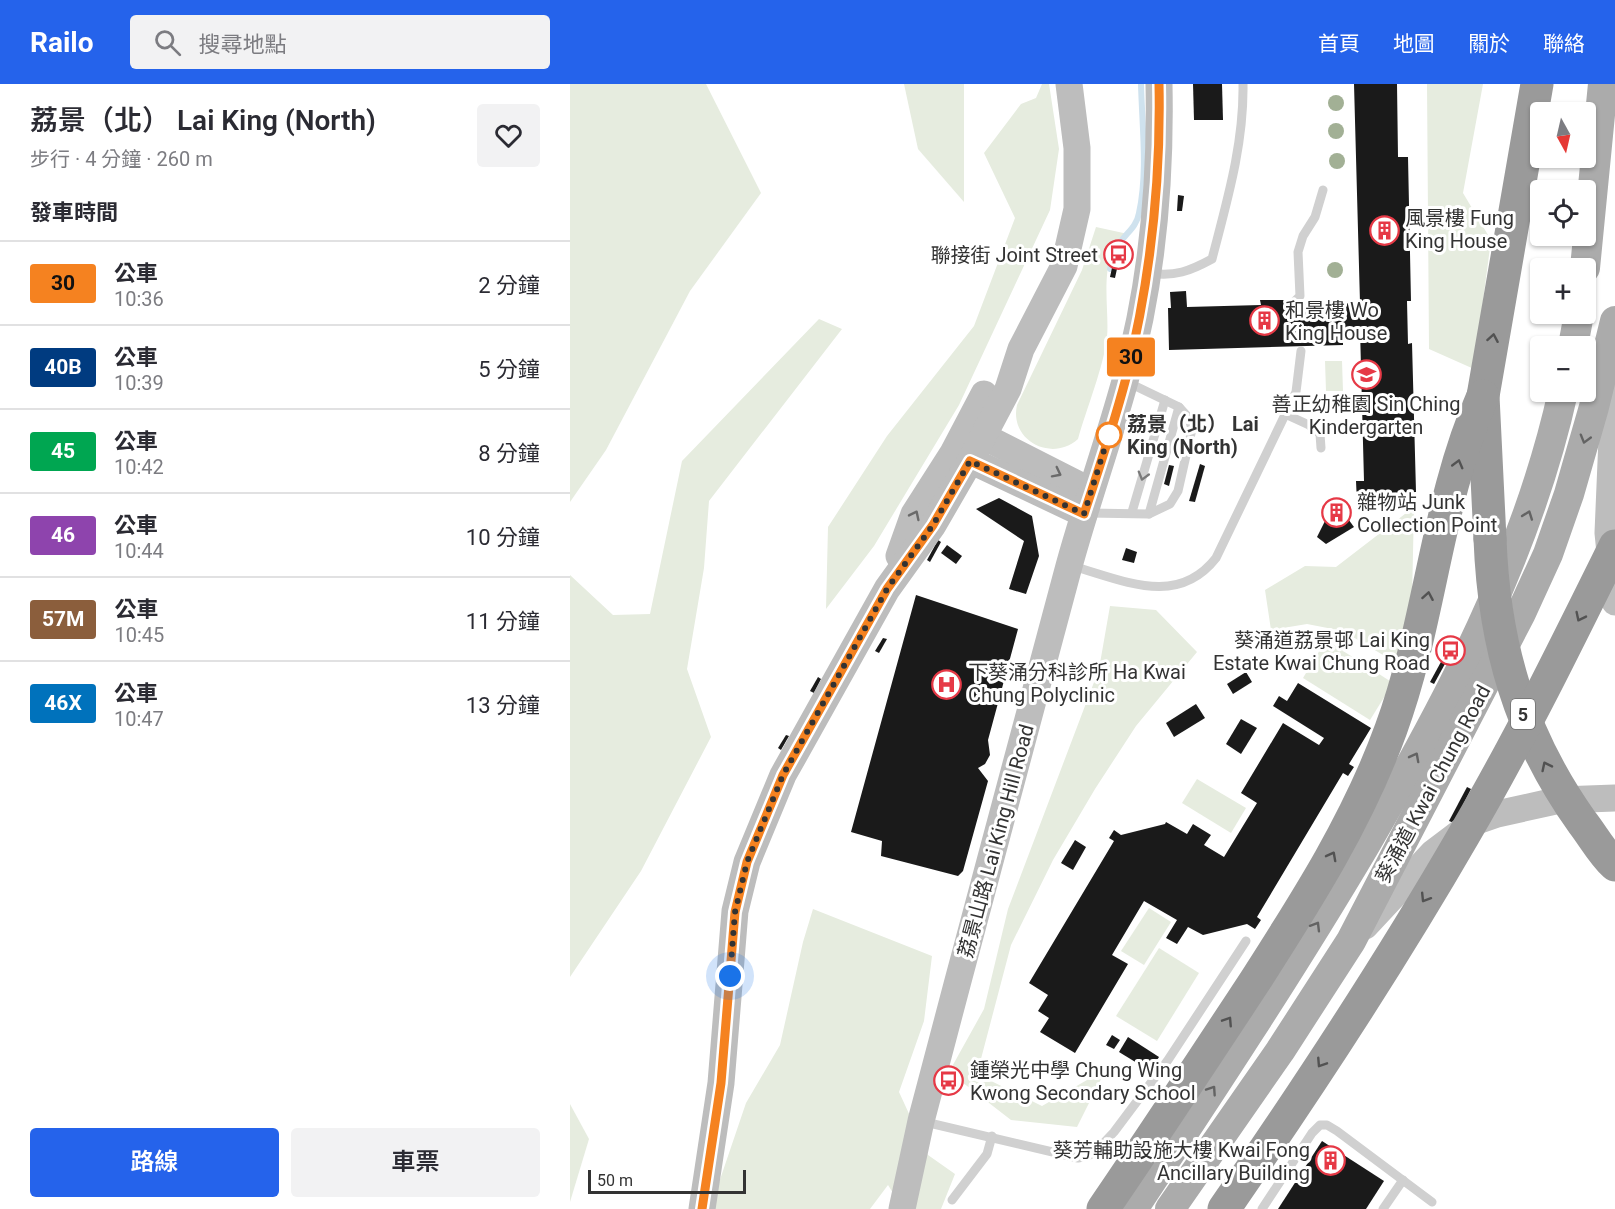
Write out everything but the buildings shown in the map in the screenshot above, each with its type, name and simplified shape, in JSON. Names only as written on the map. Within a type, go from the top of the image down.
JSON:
[{"type":"highway","name":"5","points":[[1537,84],[1483,396],[1492,594],[1506,663],[1528,729],[1555,784],[1615,866]]},
{"type":"highway","points":[[1103,1209],[1319,882],[1364,795],[1392,728],[1424,616],[1438,541],[1466,435],[1483,396]]},
{"type":"highway","points":[[1224,1209],[1374,982],[1464,835],[1525,723],[1615,546]]},
{"type":"main road","points":[[702,1209],[721,1083],[735,912],[747,862],[783,775],[887,589],[933,525],[975,432],[992,380],[1021,350],[1064,266],[1077,209],[1077,148],[1069,84]]},
{"type":"main road","name":"荔景山路 Lai King Hill Road","points":[[908,1174],[1069,565],[1125,381],[1147,273],[1160,165],[1159,84]]},
{"type":"main road","points":[[1586,258],[1603,84]]},
{"type":"main road","name":"葵涌道 Kwai Chung Road","points":[[1170,1209],[1280,1051],[1351,941],[1468,719],[1548,554],[1594,407],[1615,321]]},
{"type":"main road","points":[[1615,368],[1608,533],[1615,602]]},
{"type":"main road","name":"葵涌道 Kwai Chung Road","points":[[1133,1209],[1250,1034],[1330,903],[1394,795],[1458,676],[1508,570],[1540,482],[1560,402]]},
{"type":"main road","points":[[975,432],[1088,502]]},
{"type":"main road","points":[[962,457],[1088,502]]},
{"type":"main road","points":[[1351,941],[1433,854],[1474,822],[1497,814],[1560,800],[1615,798]]},
{"type":"main road","points":[[896,1209],[908,1174]]},
{"type":"main road","points":[[902,1209],[908,1174]]},
{"type":"lane","points":[[1147,273],[1168,276],[1186,273],[1212,259],[1233,178],[1244,112],[1243,84]]},
{"type":"lane","points":[[1308,304],[1300,296],[1298,252],[1303,236],[1315,217],[1323,190]]},
{"type":"lane","points":[[1292,304],[1300,296]]},
{"type":"lane","points":[[1069,565],[1142,585],[1165,588],[1182,585],[1197,578],[1216,558],[1296,392],[1301,348]]},
{"type":"lane","points":[[1088,502],[1149,514],[1170,504],[1178,491],[1192,429],[1189,418],[1179,407],[1125,381]]},
{"type":"lane","points":[[1132,512],[1165,400]]},
{"type":"lane","points":[[1149,514],[1179,407]]},
{"type":"lane","points":[[1285,414],[1309,425],[1320,434],[1321,448]]},
{"type":"lane","points":[[921,1121],[1078,1158],[1088,1156],[1097,1150],[1168,1060],[1246,941]]},
{"type":"lane","points":[[1262,1209],[1312,1133],[1320,1125],[1327,1125],[1337,1131],[1432,1202]]},
{"type":"lane","points":[[952,1200],[987,1154],[992,1136]]},
{"type":"lane","points":[[1383,1209],[1403,1180]]},
{"type":"shaded area","points":[[570,84],[706,84],[761,193],[690,291],[606,450],[570,502]]},
{"type":"shaded area","points":[[904,84],[964,84],[964,202],[918,149]]},
{"type":"shaded area","points":[[1042,84],[1049,84],[1059,149],[1050,210],[959,405],[874,546],[826,609],[828,527],[887,436],[974,326],[1015,218],[984,153],[1021,104],[1036,98]]},
{"type":"shaded area","points":[[1427,84],[1483,84],[1463,193],[1491,240],[1474,369],[1429,349]]},
{"type":"shaded area","points":[[1096,227],[1128,234],[1118,242],[1108,267],[1107,337],[1102,361],[1078,439],[1067,446],[1056,449],[1045,448],[1034,444],[1019,428],[1016,417],[1017,405],[1082,270]]},
{"type":"shaded area","points":[[819,319],[842,329],[709,501],[704,568],[687,669],[711,737],[641,871],[570,977],[570,575],[613,615],[650,614],[682,461]]},
{"type":"shaded area","points":[[1325,361],[1342,361],[1343,391],[1326,391]]},
{"type":"shaded area","points":[[1414,507],[1412,599],[1403,667],[1343,631],[1307,624],[1271,630],[1265,590],[1305,566],[1336,567]]},
{"type":"shaded area","points":[[1110,606],[1156,610],[1197,652],[1136,726],[1053,860],[1011,945],[977,1074],[1042,1106],[1106,1069],[1077,1127],[1011,1120],[949,1072],[984,1009],[1008,909],[1099,669]]},
{"type":"shaded area","points":[[1326,640],[1393,683],[1370,720],[1303,678]]},
{"type":"shaded area","points":[[1197,779],[1246,808],[1231,833],[1182,803]]},
{"type":"shaded area","points":[[1149,908],[1171,922],[1144,965],[1121,951]]},
{"type":"shaded area","points":[[813,909],[932,956],[924,1021],[899,1092],[928,1155],[955,1174],[941,1209],[903,1209],[888,1185],[870,1209],[710,1209],[746,1103],[780,1045],[803,942]]},
{"type":"shaded area","points":[[1159,948],[1199,973],[1157,1041],[1116,1016]]},
{"type":"shaded area","points":[[570,1104],[589,1139],[570,1202]]},
{"type":"waterway","points":[[1110,269],[1114,253],[1136,221],[1142,197],[1144,149],[1141,84]]},
{"type":"bus line","name":"30","points":[[702,1209],[721,1083],[735,912],[747,862],[758,830],[783,775],[887,589],[933,525],[970,461],[1084,514],[1125,381],[1138,326],[1160,165],[1159,84]]},
{"type":"place","name":"風景樓 Fung King House","points":[[1384,230]]},
{"type":"place","name":"聯接街 Joint Street","points":[[1119,255]]},
{"type":"place","name":"和景樓 Wo King House","points":[[1264,321]]},
{"type":"place","name":"善正幼稚園 Sin Ching Kindergarten","points":[[1366,374]]},
{"type":"place","name":"荔景（北） Lai King (North)","points":[[1109,435]]},
{"type":"place","name":"雜物站 Junk Collection Point","points":[[1336,513]]},
{"type":"place","name":"葵涌道荔景邨 Lai King Estate Kwai Chung Road","points":[[1451,651]]},
{"type":"place","name":"下葵涌分科診所 Ha Kwai Chung Polyclinic","points":[[947,684]]},
{"type":"place","name":"鍾榮光中學 Chung Wing Kwong Secondary School","points":[[949,1081]]},
{"type":"place","name":"葵芳輔助設施大樓 Kwai Fong Ancillary Building","points":[[1331,1161]]},
{"type":"route","points":[[730,976],[735,912],[747,862],[758,830],[783,775],[887,589],[933,525],[970,461],[1084,514],[1112,425],[1109,435]]}]
